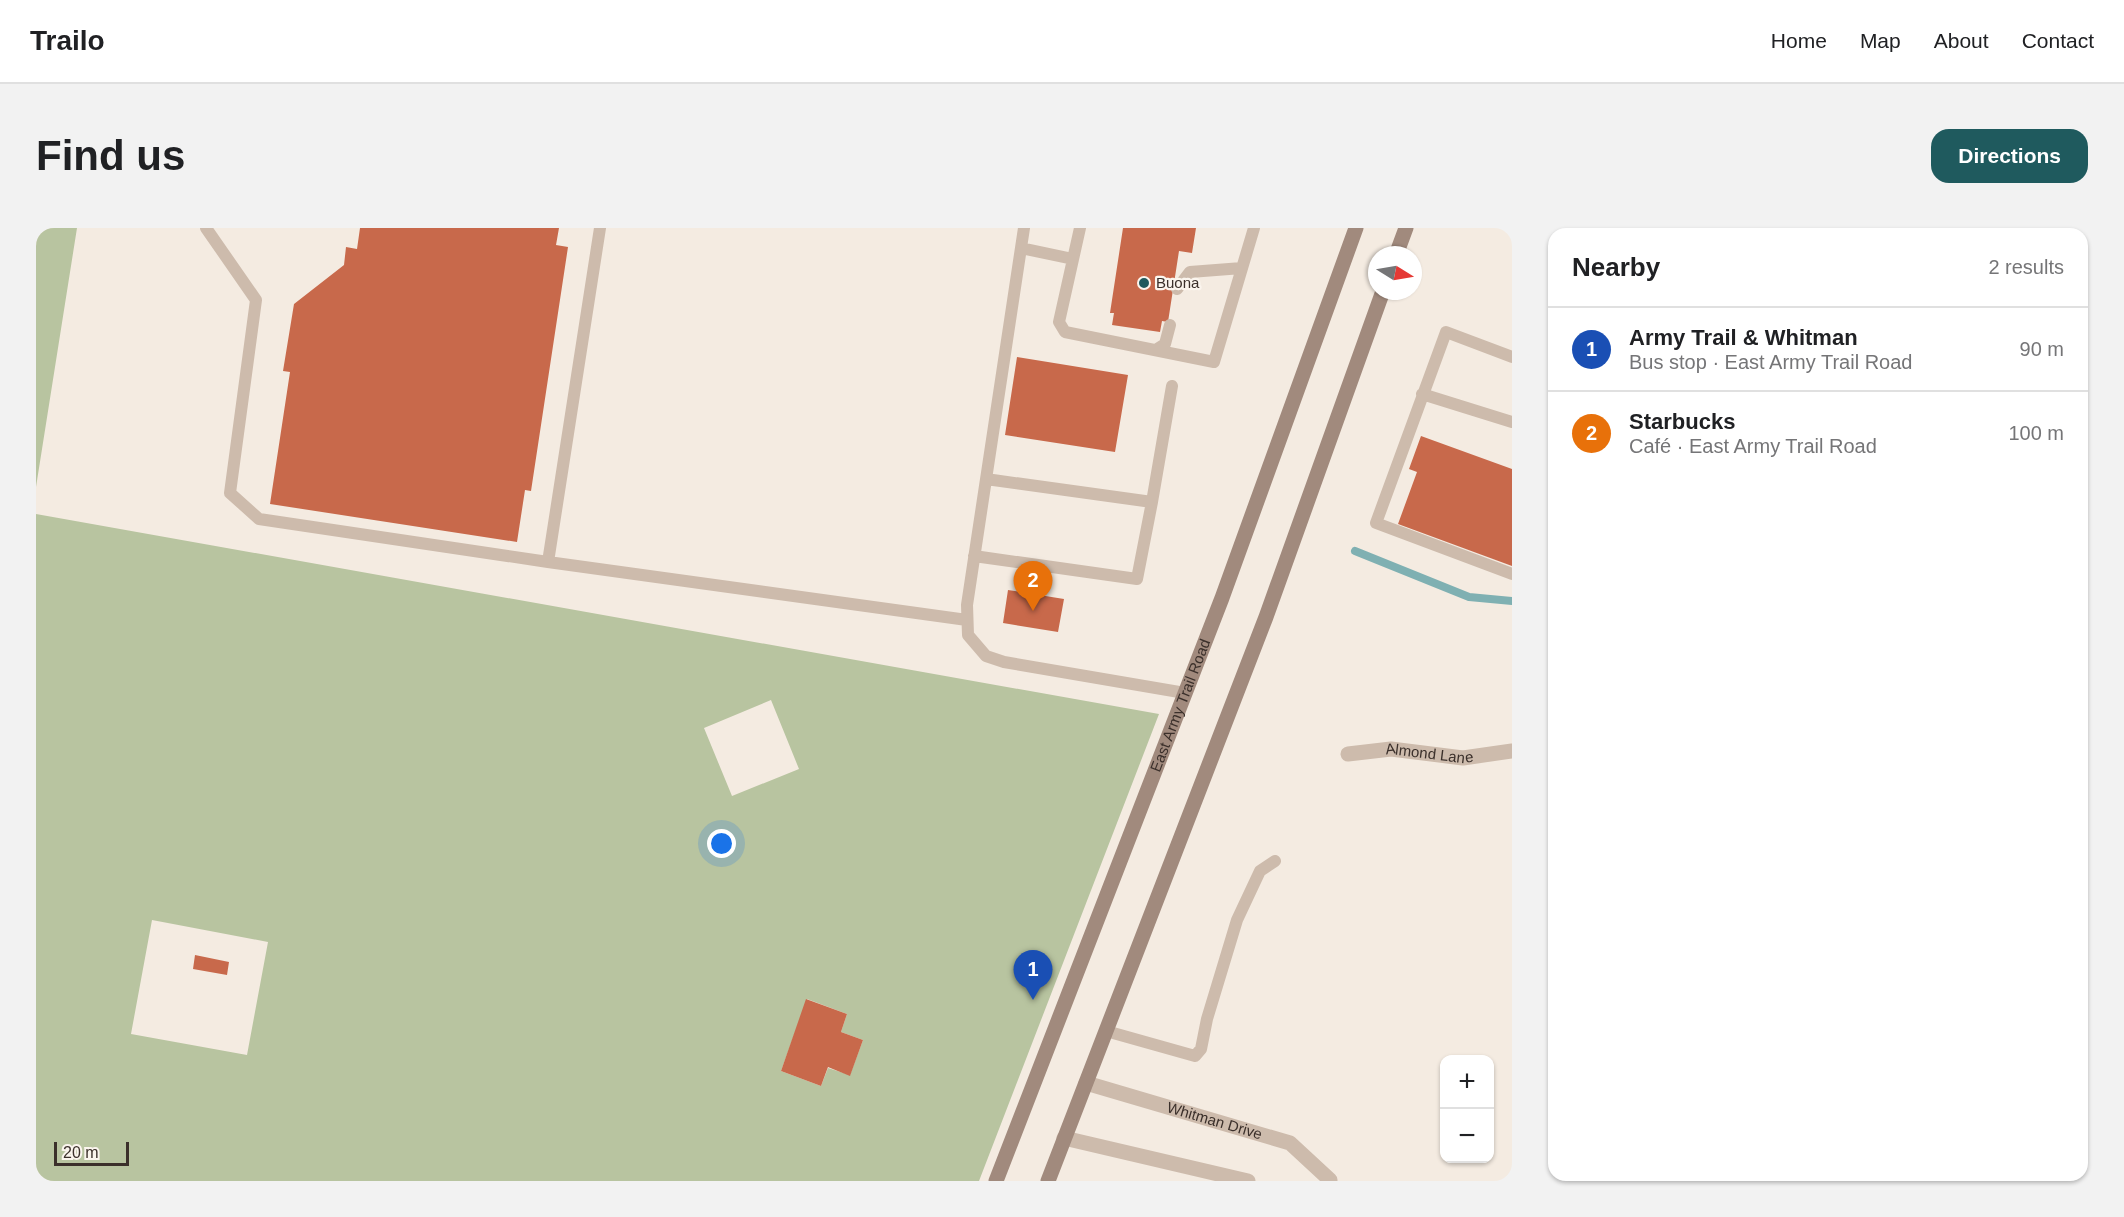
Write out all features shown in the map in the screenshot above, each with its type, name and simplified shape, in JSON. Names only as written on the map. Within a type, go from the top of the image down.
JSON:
[{"type":"main road","name":"East Army Trail Road","points":[[996,1181],[1226,587],[1356,228]]},
{"type":"main road","points":[[1399,246],[1406,228]]},
{"type":"main road","points":[[1048,1181],[1266,617],[1380,300]]},
{"type":"street","name":"Almond Lane","points":[[1348,754],[1390,749],[1463,758],[1512,752]]},
{"type":"street","name":"Whitman Drive","points":[[1086,1083],[1290,1143],[1330,1181]]},
{"type":"street","points":[[1064,1138],[1248,1181]]},
{"type":"lane","points":[[206,228],[256,300],[230,493],[260,519],[548,562],[968,620]]},
{"type":"lane","points":[[548,562],[600,228]]},
{"type":"lane","points":[[1024,228],[967,606],[968,635],[986,656],[995,659],[1185,693]]},
{"type":"lane","points":[[1080,228],[1059,322],[1065,332],[1214,362],[1254,228]]},
{"type":"lane","points":[[1021,248],[1073,259]]},
{"type":"lane","points":[[1178,289],[1190,272],[1242,268]]},
{"type":"lane","points":[[1157,349],[1166,344],[1170,325]]},
{"type":"lane","points":[[1512,357],[1446,332],[1376,524],[1512,574]]},
{"type":"lane","points":[[974,556],[1137,579],[1172,386]]},
{"type":"lane","points":[[1422,394],[1512,422]]},
{"type":"lane","points":[[986,479],[1152,502]]},
{"type":"lane","points":[[1106,1031],[1195,1056],[1201,1049],[1207,1019],[1237,920],[1260,871],[1275,861]]},
{"type":"green space","points":[[36,228],[77,228],[36,487]]},
{"type":"green space","points":[[36,514],[1159,714],[979,1181],[36,1181]],"holes":[[[771,700],[799,769],[732,796],[704,728]],[[152,920],[268,942],[247,1055],[131,1034]],[[807,999],[847,1014],[841,1032],[863,1040],[850,1075],[828,1068],[821,1086],[781,1071]]]},
{"type":"building","points":[[360,228],[559,228],[556,245],[568,247],[531,491],[525,490],[517,542],[270,504],[290,372],[283,371],[294,304],[344,265],[346,247],[357,249]]},
{"type":"building","name":"Buona","points":[[1123,228],[1196,228],[1192,253],[1179,251],[1168,322],[1162,321],[1160,332],[1112,325],[1114,313],[1110,313]]},
{"type":"building","points":[[1017,357],[1128,375],[1115,452],[1005,435]]},
{"type":"building","points":[[1421,436],[1512,469],[1512,566],[1398,524],[1417,472],[1409,469]]},
{"type":"building","points":[[1008,590],[1064,599],[1058,632],[1003,623]]},
{"type":"building","points":[[195,955],[229,962],[227,975],[193,969]]},
{"type":"building","points":[[806,999],[847,1014],[841,1032],[863,1040],[850,1076],[828,1067],[821,1086],[781,1071]]},
{"type":"waterway","points":[[1355,551],[1469,597],[1512,601]]},
{"type":"place","name":"Buona","points":[[1144,283]]},
{"type":"place","name":"Starbucks","points":[[1033,611]]},
{"type":"place","name":"Army Trail & Whitman","points":[[1033,1000]]}]
